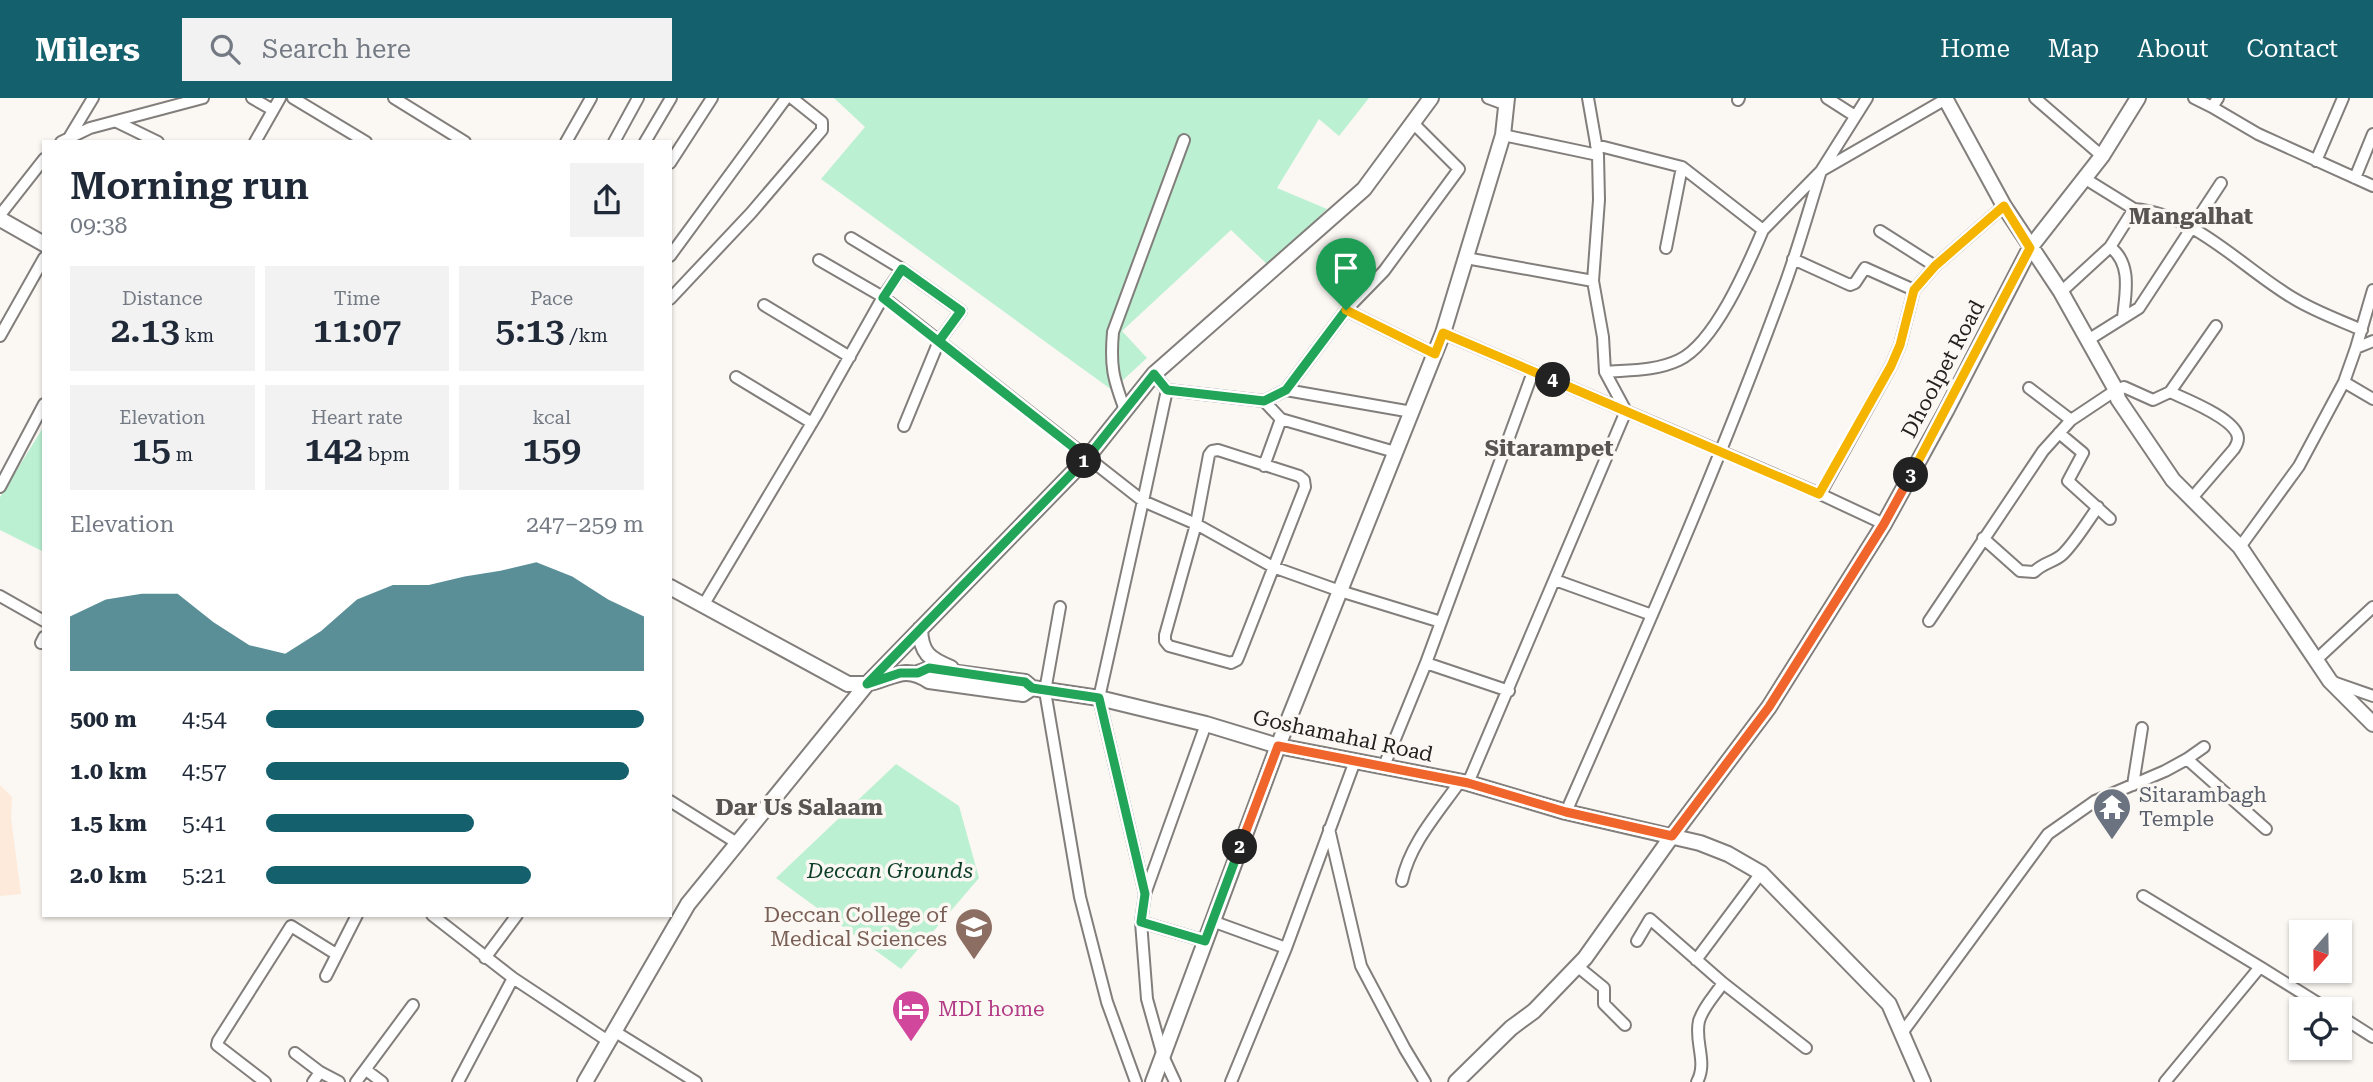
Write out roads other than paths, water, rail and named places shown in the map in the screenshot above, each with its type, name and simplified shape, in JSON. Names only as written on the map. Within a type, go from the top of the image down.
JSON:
[{"type":"street","points":[[65,139],[93,98]]},
{"type":"street","points":[[65,139],[90,128],[203,98]]},
{"type":"street","points":[[252,98],[273,110]]},
{"type":"street","points":[[256,140],[280,98]]},
{"type":"street","points":[[293,98],[363,140]]},
{"type":"street","points":[[394,98],[462,140]]},
{"type":"street","points":[[567,140],[591,98]]},
{"type":"street","points":[[615,140],[638,98]]},
{"type":"street","points":[[646,140],[671,98]]},
{"type":"street","points":[[672,160],[712,98]]},
{"type":"street","points":[[672,253],[786,98]]},
{"type":"street","points":[[672,297],[751,213],[822,130],[822,122],[792,98]]},
{"type":"street","points":[[585,1082],[688,904],[867,684],[1087,458],[1154,374],[1363,189],[1431,98]]},
{"type":"street","points":[[1153,1082],[1278,746],[1443,333],[1503,135],[1507,102],[1488,98]]},
{"type":"street","points":[[1588,98],[1597,150],[1599,200],[1593,281],[1603,337],[1605,372],[1626,411]]},
{"type":"street","points":[[1827,98],[1855,116]]},
{"type":"street","points":[[1605,372],[1657,368],[1682,359],[1703,341],[1744,275],[1763,229],[1821,171],[1867,98]]},
{"type":"street","points":[[1566,812],[1720,452],[1785,285],[1821,171],[1946,98],[2004,206],[2061,292],[2116,390],[2118,399],[2174,480],[2241,547],[2330,681],[2373,724]]},
{"type":"street","points":[[2035,98],[2102,156]]},
{"type":"street","name":"Dhoolpet Road","points":[[1455,1082],[1511,1028],[1534,1011],[1577,966],[1769,707],[1884,524],[2030,248],[2102,156],[2138,98]]},
{"type":"street","points":[[2194,98],[2215,102],[2258,134],[2373,186]]},
{"type":"street","points":[[2316,161],[2343,98]]},
{"type":"street","points":[[117,122],[154,140]]},
{"type":"street","points":[[1154,374],[1167,390],[1264,401],[1286,390],[1346,310],[1384,271],[1459,169],[1413,123]]},
{"type":"street","points":[[2355,178],[2373,134]]},
{"type":"street","points":[[1503,135],[1682,167],[1763,229]]},
{"type":"street","points":[[1125,410],[1113,380],[1113,332],[1184,139]]},
{"type":"street","points":[[42,162],[0,217],[42,243]]},
{"type":"street","points":[[1666,248],[1682,167]]},
{"type":"street","points":[[2084,178],[2134,209],[2148,210],[2192,228],[2293,299],[2362,330]]},
{"type":"street","points":[[2088,340],[2139,308],[2221,183]]},
{"type":"street","points":[[1819,494],[1891,366],[1900,345],[1914,290],[1935,266],[2004,206]]},
{"type":"street","points":[[2061,292],[2110,247],[2134,209]]},
{"type":"street","points":[[1880,231],[1935,266]]},
{"type":"street","points":[[851,238],[902,269],[961,311],[939,341],[904,426]]},
{"type":"street","points":[[2110,247],[2116,251],[2126,279],[2123,318]]},
{"type":"street","points":[[1466,258],[1593,281]]},
{"type":"street","points":[[819,260],[883,298],[1143,501],[1196,524],[1273,567],[1441,622]]},
{"type":"street","points":[[1793,260],[1850,285],[1855,284],[1865,268],[1914,290]]},
{"type":"street","points":[[0,335],[42,262]]},
{"type":"street","points":[[704,604],[902,269]]},
{"type":"street","points":[[2241,547],[2299,466],[2344,382],[2373,290]]},
{"type":"street","points":[[764,305],[849,357]]},
{"type":"street","points":[[1346,310],[1435,354]]},
{"type":"street","points":[[1929,621],[2043,451],[2071,420],[2124,387],[2153,400],[2170,392],[2216,326]]},
{"type":"street","points":[[1443,333],[1884,524]]},
{"type":"street","points":[[2356,348],[2373,341]]},
{"type":"street","points":[[1384,766],[1426,663],[1533,372]]},
{"type":"street","points":[[736,377],[812,423]]},
{"type":"street","points":[[2344,382],[2373,400]]},
{"type":"street","points":[[2029,388],[2071,420]]},
{"type":"street","points":[[1145,894],[1099,698],[1167,390]]},
{"type":"street","points":[[1286,390],[1412,412]]},
{"type":"street","points":[[2170,392],[2211,411],[2225,421],[2237,435],[2234,449],[2192,498]]},
{"type":"street","points":[[1264,401],[1281,419],[1395,452]]},
{"type":"street","points":[[0,487],[42,408]]},
{"type":"street","points":[[1402,881],[1406,862],[1424,832],[1463,783],[1508,691],[1626,411]]},
{"type":"street","points":[[1264,466],[1281,419]]},
{"type":"street","points":[[2059,433],[2083,453],[2067,481],[2110,519]]},
{"type":"street","points":[[1218,450],[1299,476],[1304,480],[1305,487],[1237,660],[1231,663],[1169,646],[1165,641],[1196,524],[1212,451],[1218,450]]},
{"type":"street","points":[[1983,538],[2021,571],[2034,572],[2064,553],[2098,507]]},
{"type":"street","points":[[1555,580],[1652,615]]},
{"type":"street","points":[[672,588],[848,684],[867,684]]},
{"type":"street","points":[[0,596],[42,620]]},
{"type":"street","points":[[1060,607],[1039,689],[1080,897],[1107,1002],[1136,1082]]},
{"type":"street","points":[[2317,659],[2373,607]]},
{"type":"street","points":[[919,629],[921,645],[925,652],[946,666],[967,674]]},
{"type":"street","points":[[1426,663],[1508,691]]},
{"type":"street","points":[[918,673],[929,668],[1025,682],[1039,689]]},
{"type":"street","name":"Goshamahal Road","points":[[867,684],[900,673],[918,673],[929,681],[1023,694],[1039,689],[1099,698],[1206,724],[1278,746],[1463,783],[1566,812],[1700,843],[1761,873],[1889,1004],[1923,1082]]},
{"type":"street","points":[[2330,681],[2373,695]]},
{"type":"street","points":[[1175,1082],[1163,1056],[1147,999],[1141,922],[1145,894],[1206,724]]},
{"type":"street","points":[[2133,785],[2142,728]]},
{"type":"street","points":[[1902,1033],[2048,834],[2095,801],[2187,760],[2204,747]]},
{"type":"street","points":[[2187,760],[2266,829]]},
{"type":"street","points":[[1231,1082],[1286,948],[1355,761]]},
{"type":"street","points":[[672,802],[737,843]]},
{"type":"street","points":[[1329,829],[1361,966],[1425,1082]]},
{"type":"street","points":[[1696,960],[1761,873]]},
{"type":"street","points":[[2143,896],[2308,997]]},
{"type":"street","points":[[265,1082],[217,1045],[297,917]]},
{"type":"street","points":[[326,976],[356,917]]},
{"type":"street","points":[[434,917],[513,978],[696,1082]]},
{"type":"street","points":[[485,958],[516,917]]},
{"type":"street","points":[[1637,941],[1650,919],[1723,983],[1806,1048]]},
{"type":"street","points":[[1212,921],[1286,948]]},
{"type":"street","points":[[1141,922],[1205,941]]},
{"type":"street","points":[[291,926],[336,954]]},
{"type":"street","points":[[1577,966],[1604,988],[1604,1004],[1625,1025]]},
{"type":"street","points":[[2165,1082],[2260,967]]},
{"type":"street","points":[[458,1082],[513,978]]},
{"type":"street","points":[[1697,1082],[1702,1069],[1699,1023],[1703,1012],[1723,983]]},
{"type":"street","points":[[356,1082],[413,1005]]},
{"type":"street","points":[[2352,1024],[2373,1037]]},
{"type":"street","points":[[295,1054],[339,1082]]},
{"type":"street","points":[[366,1070],[382,1082]]},
{"type":"street","points":[[313,1082],[320,1072]]},
{"type":"place","name":"Sitarambagh Temple","points":[[2112,841]]},
{"type":"place","name":"Deccan College of Medical Sciences","points":[[974,961]]},
{"type":"place","name":"MDI home","points":[[911,1043]]},
{"type":"district","name":"Mangalhat","points":[[2191,216]]},
{"type":"district","name":"Sitarampet","points":[[1549,448]]},
{"type":"district","name":"Dar Us Salaam","points":[[799,807]]},
{"type":"park label","name":"Deccan Grounds","points":[[890,871]]}]
